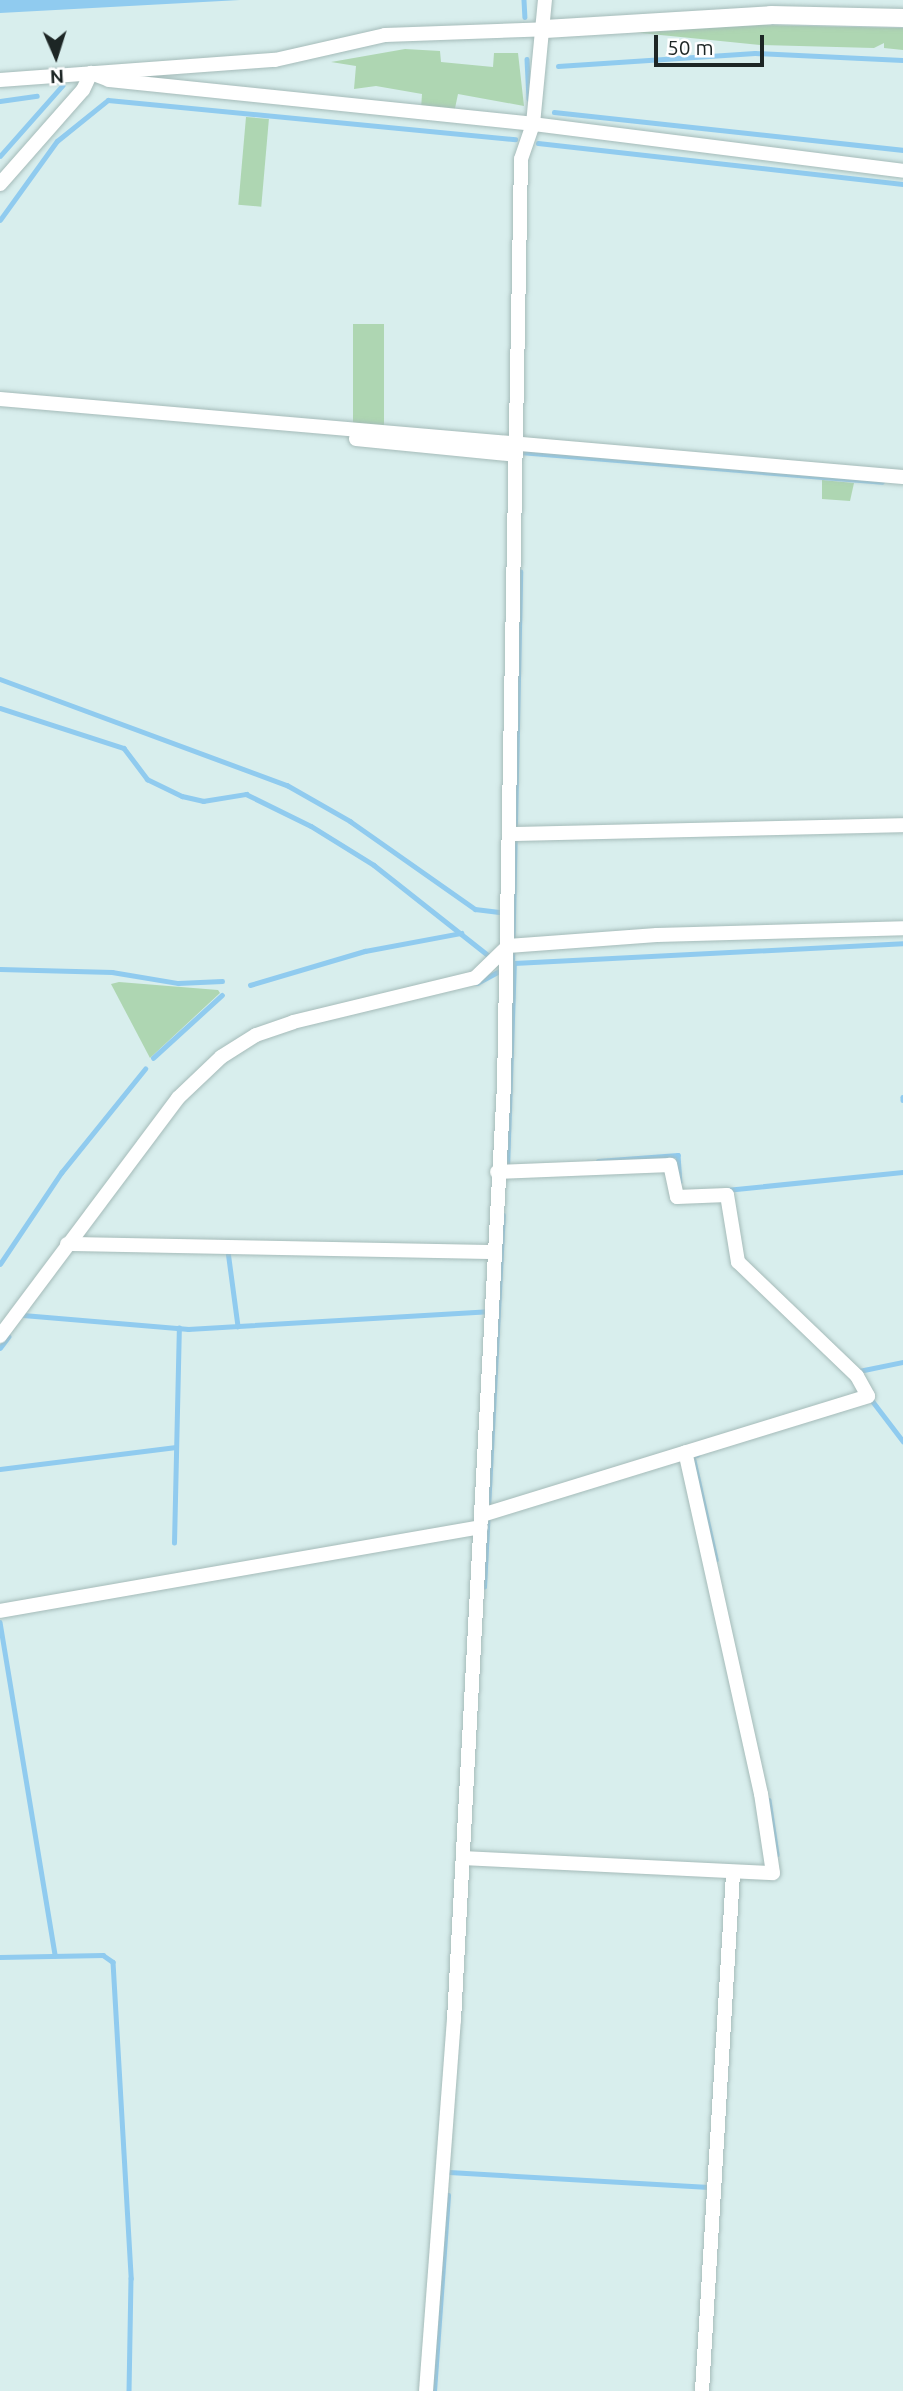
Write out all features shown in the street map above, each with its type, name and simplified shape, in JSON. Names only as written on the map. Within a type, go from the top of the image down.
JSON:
[{"type":"street","points":[[426,2391],[486,1518],[497,1172],[512,945],[515,834],[515,449],[521,159],[533,124],[545,29],[545,5]]},
{"type":"street","points":[[0,80],[275,60],[385,35],[545,29],[771,15],[903,19]]},
{"type":"street","points":[[91,73],[122,82],[533,124],[903,171]]},
{"type":"street","points":[[0,184],[38,135],[83,90],[91,73]]},
{"type":"street","points":[[0,399],[515,449]]},
{"type":"street","points":[[356,439],[903,477]]},
{"type":"street","points":[[515,834],[903,825]]},
{"type":"street","points":[[0,1336],[177,1098],[221,1057],[293,1021],[475,978],[512,945],[903,928]]},
{"type":"street","points":[[0,1611],[486,1518],[685,1452],[868,1396],[857,1376],[738,1262],[727,1195],[677,1198],[670,1165],[497,1172]]},
{"type":"street","points":[[70,1245],[495,1252]]},
{"type":"street","points":[[464,1858],[733,1874],[773,1873],[770,1840],[685,1452]]},
{"type":"street","points":[[702,2391],[733,1874]]},
{"type":"green space","points":[[762,25],[903,28],[903,50],[884,48],[884,43],[874,48],[760,45],[631,32]]},
{"type":"green space","points":[[405,49],[440,51],[441,62],[493,67],[494,53],[518,53],[524,106],[458,94],[454,113],[421,109],[422,94],[376,86],[354,89],[356,66],[331,62]]},
{"type":"green space","points":[[246,117],[269,119],[261,207],[238,205]]},
{"type":"green space","points":[[353,324],[384,324],[384,426],[353,426]]},
{"type":"green space","points":[[822,480],[854,483],[850,501],[822,499]]},
{"type":"green space","points":[[119,982],[218,990],[220,993],[150,1058],[111,984]]},
{"type":"water","points":[[0,0],[240,0],[0,13]]},
{"type":"waterway","points":[[524,0],[525,17]]},
{"type":"waterway","points":[[558,66],[755,53],[903,60]]},
{"type":"waterway","points":[[527,59],[529,99]]},
{"type":"waterway","points":[[0,156],[62,86]]},
{"type":"waterway","points":[[0,101],[37,96]]},
{"type":"waterway","points":[[0,220],[57,141],[108,100],[515,139]]},
{"type":"waterway","points":[[554,112],[903,150]]},
{"type":"waterway","points":[[538,143],[903,184]]},
{"type":"waterway","points":[[520,452],[882,482]]},
{"type":"waterway","points":[[512,964],[520,572]]},
{"type":"waterway","points":[[0,679],[287,785],[350,821],[475,909],[499,912]]},
{"type":"waterway","points":[[0,708],[124,748],[147,779],[182,796],[203,801],[246,794],[311,826],[374,865],[493,959]]},
{"type":"waterway","points":[[250,985],[365,951],[461,933]]},
{"type":"waterway","points":[[507,1169],[514,963],[903,943]]},
{"type":"waterway","points":[[0,969],[112,972],[178,983],[222,981]]},
{"type":"waterway","points":[[477,983],[501,970]]},
{"type":"waterway","points":[[153,1058],[222,995]]},
{"type":"waterway","points":[[0,1264],[61,1173],[145,1069]]},
{"type":"waterway","points":[[598,1161],[678,1155],[680,1182]]},
{"type":"waterway","points":[[726,1190],[903,1172]]},
{"type":"waterway","points":[[484,1587],[503,1215]]},
{"type":"waterway","points":[[228,1251],[238,1326]]},
{"type":"waterway","points":[[23,1315],[188,1329],[487,1311]]},
{"type":"waterway","points":[[174,1543],[179,1328]]},
{"type":"waterway","points":[[0,1348],[8,1337]]},
{"type":"waterway","points":[[859,1371],[903,1362]]},
{"type":"waterway","points":[[871,1399],[903,1441]]},
{"type":"waterway","points":[[0,1469],[176,1447]]},
{"type":"waterway","points":[[698,1455],[693,1456],[716,1559]]},
{"type":"waterway","points":[[0,1622],[55,1956]]},
{"type":"waterway","points":[[769,1800],[777,1854]]},
{"type":"waterway","points":[[0,1957],[103,1955],[113,1962],[131,2278],[129,2391]]},
{"type":"waterway","points":[[449,2172],[709,2187]]},
{"type":"waterway","points":[[434,2391],[448,2196]]}]
